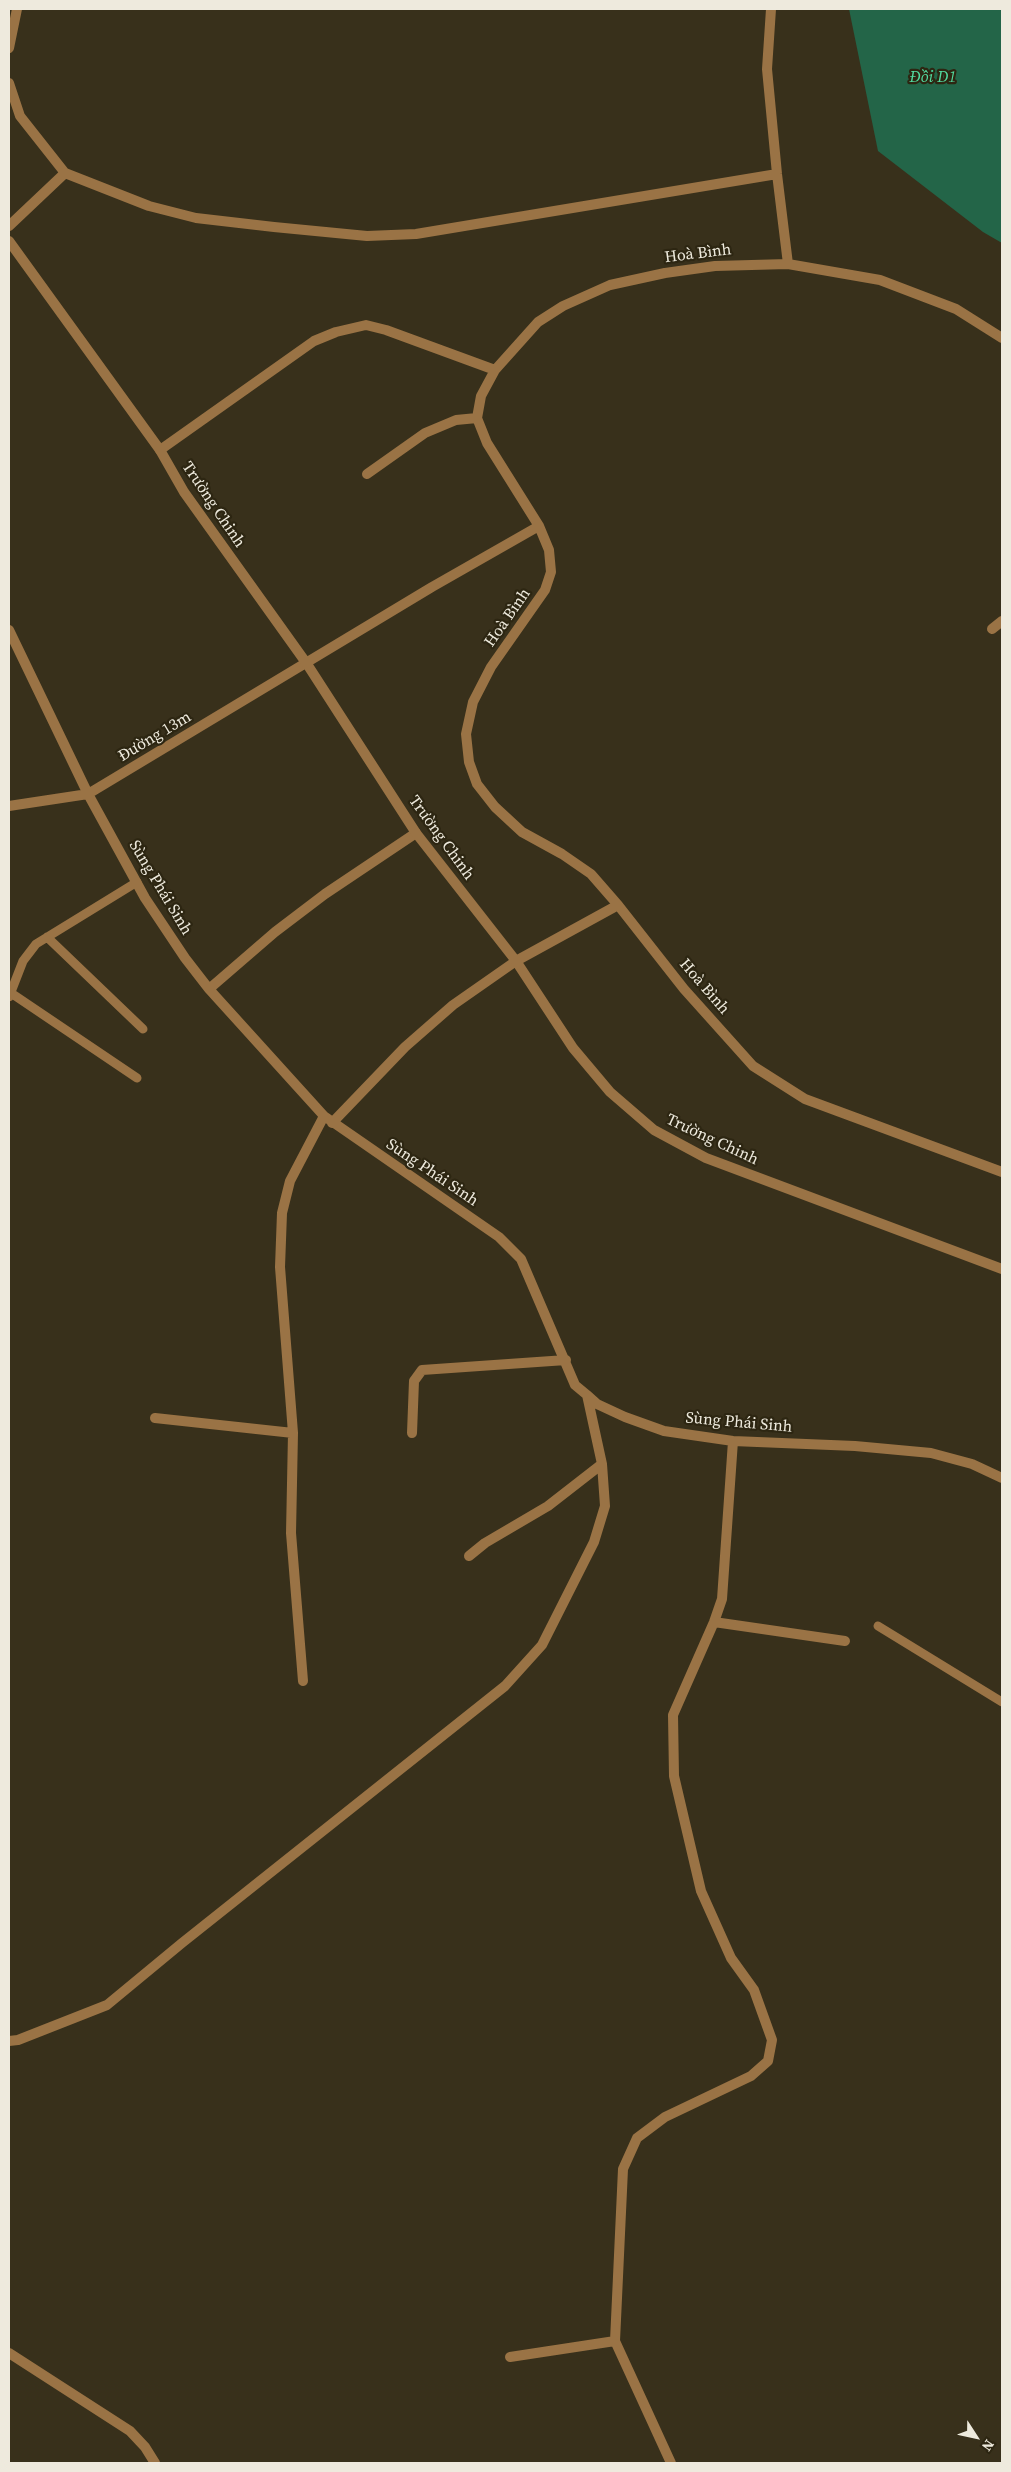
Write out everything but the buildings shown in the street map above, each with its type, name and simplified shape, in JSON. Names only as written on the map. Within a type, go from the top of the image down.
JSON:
[{"type":"street","points":[[9,48],[16,9]]},
{"type":"street","points":[[771,9],[767,69],[776,174],[788,264]]},
{"type":"street","points":[[9,83],[20,116],[65,173],[149,206],[196,218],[367,236],[416,234],[776,174]]},
{"type":"street","points":[[9,226],[65,173]]},
{"type":"street","name":"Trường Chinh","points":[[9,241],[160,450],[184,492],[307,664],[416,833],[516,961],[574,1048],[610,1092],[654,1130],[715,1161],[1002,1269]]},
{"type":"street","name":"Hoà Bình","points":[[1002,338],[956,308],[889,283],[788,264],[715,266],[665,273],[610,285],[563,306],[538,322],[495,370],[481,396],[477,418],[486,443],[539,526],[549,550],[551,572],[545,590],[491,667],[473,702],[466,734],[469,762],[477,784],[495,807],[522,832],[562,854],[591,874],[618,905],[678,982],[753,1066],[804,1099],[1002,1172]]},
{"type":"street","points":[[160,450],[314,341],[336,332],[366,325],[386,330],[495,370]]},
{"type":"street","points":[[367,474],[425,433],[456,420],[477,418]]},
{"type":"street","name":"Đường 13m","points":[[9,806],[88,794],[307,664],[432,587],[539,526]]},
{"type":"street","points":[[992,629],[1002,621]]},
{"type":"street","name":"Sùng Phái Sinh","points":[[9,630],[88,794],[137,882],[180,950],[209,989],[328,1120],[492,1231],[521,1259],[566,1360],[575,1385],[597,1404],[625,1417],[664,1431],[733,1441],[855,1446],[931,1453],[972,1464],[1002,1478]]},
{"type":"street","points":[[209,989],[275,932],[416,833]]},
{"type":"street","points":[[303,1681],[291,1533],[293,1433],[280,1267],[282,1213],[290,1181],[328,1120],[405,1047],[453,1005],[516,961],[618,905]]},
{"type":"street","points":[[412,1433],[414,1381],[422,1370],[566,1360]]},
{"type":"street","points":[[9,2042],[107,2005],[189,1937],[505,1686],[542,1645],[594,1542],[605,1506],[602,1464],[587,1395]]},
{"type":"street","points":[[155,1418],[293,1433]]},
{"type":"street","points":[[671,2463],[615,2341],[623,2169],[637,2138],[665,2117],[750,2076],[768,2061],[772,2040],[754,1990],[731,1958],[700,1892],[674,1776],[673,1715],[714,1622],[722,1598],[733,1441]]},
{"type":"street","points":[[468,1556],[485,1543],[548,1506],[602,1464]]},
{"type":"street","points":[[714,1622],[845,1641]]},
{"type":"street","points":[[510,2357],[615,2341]]},
{"type":"street","points":[[9,2353],[130,2432],[145,2447],[155,2463]]},
{"type":"lane","points":[[137,882],[36,944],[23,961],[10,995],[137,1078]]},
{"type":"lane","points":[[47,937],[143,1029]]},
{"type":"lane","points":[[878,1626],[1002,1702]]},
{"type":"green space","name":"Đồi D1","points":[[849,9],[1002,9],[1002,243],[983,232],[878,151]]}]
